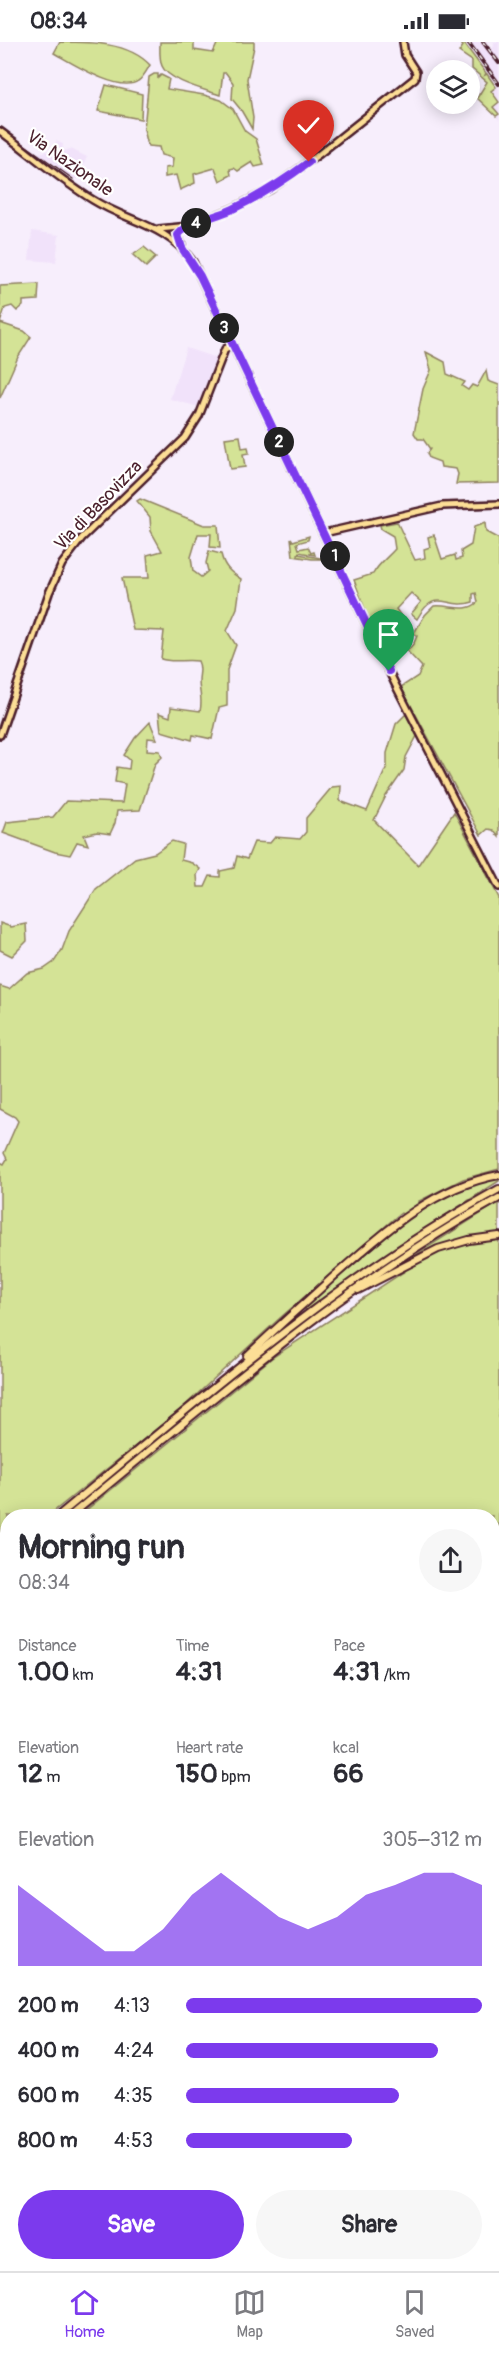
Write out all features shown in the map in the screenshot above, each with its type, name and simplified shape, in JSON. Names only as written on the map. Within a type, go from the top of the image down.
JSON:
[{"type":"highway","points":[[221,1381],[303,1304],[404,1218],[446,1192],[469,1182],[499,1175]]},
{"type":"highway","points":[[78,1509],[236,1378],[453,1216],[499,1189]]},
{"type":"highway","points":[[66,1509],[301,1318],[403,1253],[499,1198]]},
{"type":"highway","points":[[347,1295],[452,1244],[499,1236]]},
{"type":"main road","points":[[173,232],[232,210],[283,182],[410,84],[417,73],[405,55],[403,42]]},
{"type":"main road","name":"Via Nazionale","points":[[0,131],[88,197],[112,211],[157,229],[173,232]]},
{"type":"main road","points":[[173,232],[172,240],[182,248]]},
{"type":"main road","points":[[173,232],[196,269],[402,698],[499,887]]},
{"type":"main road","name":"Via di Basovizza","points":[[0,735],[62,564],[82,538],[185,438],[199,416],[225,349],[232,345]]},
{"type":"main road","points":[[324,533],[442,506],[499,504]]},
{"type":"shaded area","points":[[463,42],[486,42],[491,49],[494,42],[499,42],[499,114],[492,107],[491,91],[496,86],[480,65],[480,60],[476,60]]},
{"type":"shaded area","points":[[0,126],[38,153],[54,150],[56,141],[63,144],[62,151],[71,149],[87,157],[77,180],[24,147],[0,129]]},
{"type":"shaded area","points":[[32,231],[59,235],[56,262],[29,260]]},
{"type":"shaded area","points":[[186,348],[216,358],[199,407],[170,399]]},
{"type":"green space","points":[[60,42],[96,43],[120,48],[141,57],[150,65],[138,81],[120,84],[96,76],[54,53]]},
{"type":"green space","points":[[160,42],[194,42],[194,50],[213,53],[218,42],[254,42],[247,79],[253,118],[252,129],[232,99],[233,83],[226,73],[223,73],[220,95],[179,80],[162,66]]},
{"type":"green space","points":[[459,42],[463,42],[476,60],[471,60],[459,52],[463,46]]},
{"type":"green space","points":[[480,65],[485,75],[487,74],[496,87],[491,91],[499,102],[493,107],[499,114],[496,116],[480,101],[480,93],[487,82],[480,76]]},
{"type":"green space","points":[[158,74],[158,78],[161,75],[169,79],[167,89],[221,100],[233,109],[245,131],[256,139],[264,165],[255,167],[252,162],[238,171],[234,168],[230,169],[231,175],[220,181],[215,168],[194,174],[195,183],[180,190],[176,175],[165,177],[165,168],[172,167],[173,158],[161,155],[159,147],[148,146],[144,129],[149,77]]},
{"type":"green space","points":[[106,85],[142,94],[141,119],[98,111]]},
{"type":"green space","points":[[144,247],[156,257],[146,267],[133,255]]},
{"type":"green space","points":[[39,284],[38,300],[23,301],[23,306],[17,311],[12,306],[5,308],[0,323],[0,286]]},
{"type":"green space","points":[[0,323],[24,331],[31,337],[18,357],[0,398]]},
{"type":"green space","points":[[426,352],[445,362],[447,374],[465,382],[462,386],[468,390],[472,385],[477,387],[486,371],[488,381],[499,385],[499,483],[456,484],[458,474],[456,469],[441,467],[440,462],[429,458],[427,453],[430,449],[423,439],[418,439],[414,433],[423,389],[431,370]]},
{"type":"green space","points":[[240,436],[242,448],[248,447],[249,453],[243,454],[245,467],[230,469],[225,438]]},
{"type":"green space","points":[[140,499],[204,525],[218,525],[220,548],[210,547],[211,534],[198,534],[191,557],[193,571],[201,577],[208,571],[206,563],[209,551],[221,554],[228,569],[241,579],[237,608],[227,631],[236,645],[227,670],[227,706],[219,708],[212,739],[193,735],[192,740],[161,731],[159,713],[170,717],[171,707],[200,711],[200,668],[198,661],[161,659],[164,631],[133,630],[122,578],[149,578],[147,555],[162,551],[151,531],[150,517],[137,501]]},
{"type":"green space","points":[[397,522],[415,560],[425,558],[424,549],[430,547],[428,537],[434,535],[442,559],[455,555],[456,560],[462,558],[461,551],[471,545],[474,527],[485,523],[486,532],[499,539],[499,837],[493,830],[488,829],[481,835],[401,687],[418,676],[422,667],[407,651],[414,643],[417,636],[414,633],[425,615],[434,606],[463,608],[473,606],[478,602],[476,593],[473,594],[473,602],[464,604],[442,601],[430,603],[417,619],[411,614],[421,602],[411,593],[396,609],[405,622],[408,633],[394,620],[378,636],[369,620],[354,580],[373,574],[395,549],[393,536],[381,529],[380,525]]},
{"type":"green space","points":[[309,536],[308,540],[297,543],[299,549],[308,547],[315,555],[299,552],[298,554],[326,559],[293,556],[291,538],[293,541]]},
{"type":"green space","points":[[406,714],[417,736],[406,757],[404,770],[386,796],[374,820],[418,865],[454,812],[499,898],[499,1169],[463,1179],[419,1201],[423,1208],[466,1187],[499,1178],[499,1181],[397,1246],[306,1310],[304,1307],[406,1220],[401,1213],[280,1318],[180,1410],[57,1509],[0,1509],[0,1162],[4,1164],[7,1159],[4,1153],[18,1121],[0,1109],[0,986],[9,989],[27,973],[44,969],[54,962],[62,950],[69,931],[96,889],[135,858],[155,853],[172,841],[183,844],[181,860],[192,863],[200,869],[197,875],[198,887],[205,887],[210,876],[220,877],[220,871],[234,868],[237,856],[247,859],[254,842],[270,843],[275,837],[300,839],[306,832],[306,818],[332,787],[341,786],[340,801],[367,811],[387,766],[387,753],[396,724]]},
{"type":"green space","points":[[150,722],[157,739],[148,738],[147,750],[160,751],[162,757],[155,764],[140,810],[117,811],[110,834],[97,832],[84,835],[88,845],[77,842],[70,855],[55,852],[3,833],[7,822],[53,817],[66,801],[122,803],[125,784],[115,782],[117,767],[129,769],[130,760],[124,755],[135,738]]},
{"type":"green space","points":[[0,923],[11,927],[26,924],[27,941],[12,956],[0,950]]},
{"type":"green space","points":[[499,1202],[499,1509],[88,1509],[273,1357],[405,1271],[401,1264]]},
{"type":"tram line","points":[[0,127],[73,179]]},
{"type":"railway","points":[[468,42],[499,84]]},
{"type":"railway","points":[[483,42],[499,63]]},
{"type":"route","points":[[309,162],[271,189],[232,210],[189,226],[178,235],[182,248],[200,276],[389,671]]}]
